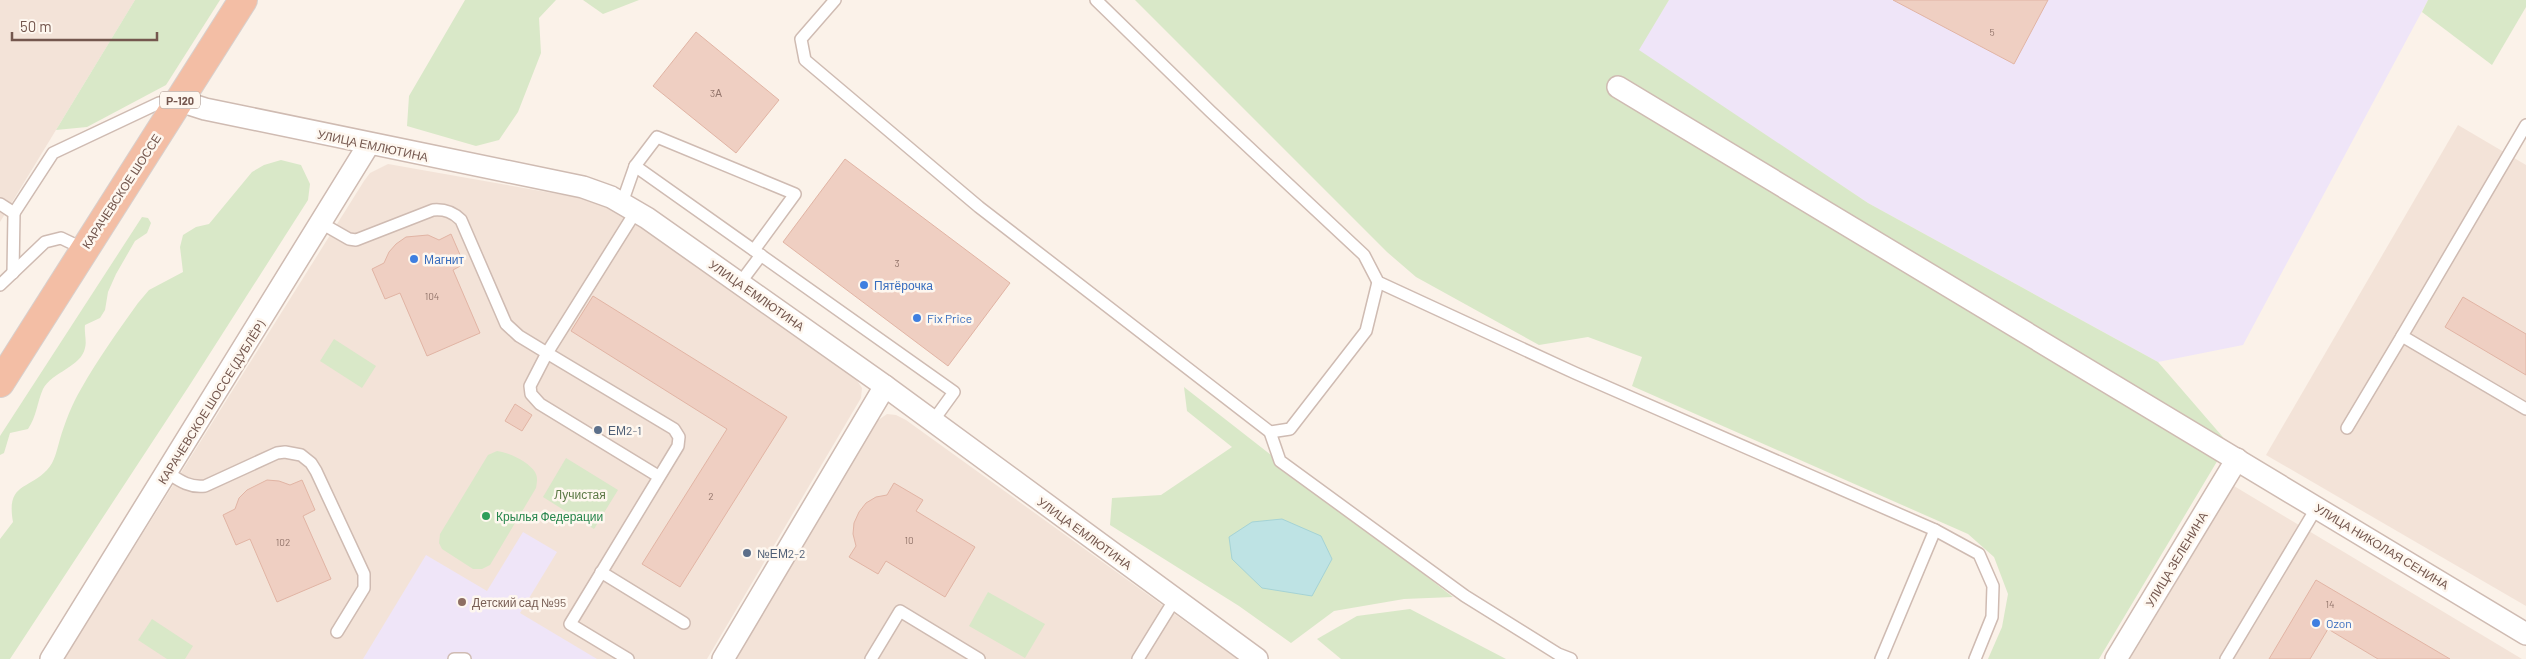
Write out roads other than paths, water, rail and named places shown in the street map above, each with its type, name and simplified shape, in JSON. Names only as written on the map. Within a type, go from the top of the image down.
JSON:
[{"type":"highway","name":"КАРАЧЕВСКОЕ ШОССЕ","points":[[0,383],[243,0]]},
{"type":"street","name":"УЛИЦА НИКОЛАЯ СЕНИНА","points":[[1618,87],[2526,634]]},
{"type":"street","name":"УЛИЦА ЕМЛЮТИНА","points":[[180,101],[205,109],[369,144],[583,187],[611,197],[629,207],[740,283],[885,386],[1258,659]]},
{"type":"street","name":"КАРАЧЕВСКОЕ ШОССЕ (ДУБЛЁР)","points":[[51,659],[168,473],[369,144]]},
{"type":"street","points":[[725,658],[885,386]]},
{"type":"street","name":"УЛИЦА ЗЕЛЕНИНА","points":[[2116,659],[2237,459]]},
{"type":"lane","points":[[835,0],[801,39],[805,60],[979,207],[1270,432],[1280,461],[1465,596],[1558,654],[1571,659]]},
{"type":"lane","points":[[1096,0],[1210,112],[1364,255],[1378,282],[1575,372],[1935,530],[1979,554],[1993,586],[1992,616],[1975,659]]},
{"type":"lane","points":[[13,273],[14,213],[53,153],[159,103],[180,101]]},
{"type":"lane","points":[[2347,428],[2526,125]]},
{"type":"lane","points":[[658,476],[535,400],[531,394],[530,386],[629,207],[634,166],[657,137],[795,194],[757,252],[740,283]]},
{"type":"lane","points":[[634,166],[954,392],[933,422]]},
{"type":"lane","points":[[0,204],[14,213]]},
{"type":"lane","points":[[321,223],[349,239],[356,240],[433,210],[443,209],[456,215],[461,220],[506,324],[519,336],[674,429],[679,437],[678,446],[658,476],[570,624],[628,659]]},
{"type":"lane","points":[[0,285],[45,242],[61,238],[84,249]]},
{"type":"lane","points":[[1270,432],[1290,429],[1366,331],[1378,282]]},
{"type":"lane","points":[[2402,336],[2526,409]]},
{"type":"lane","points":[[168,473],[184,483],[198,487],[205,486],[277,453],[294,453],[311,463],[364,574],[364,588],[337,632]]},
{"type":"lane","points":[[2226,659],[2317,507]]},
{"type":"lane","points":[[1881,659],[1935,530]]},
{"type":"lane","points":[[601,572],[684,623]]},
{"type":"lane","points":[[1138,659],[1175,599]]},
{"type":"lane","points":[[871,659],[900,611],[979,659]]},
{"type":"lane","points":[[454,659],[465,659]]},
{"type":"water","points":[[1282,519],[1321,536],[1332,559],[1312,596],[1262,588],[1232,559],[1229,537],[1252,522]]},
{"type":"place","name":"Магнит","points":[[414,259]]},
{"type":"place","name":"Пятёрочка","points":[[864,285]]},
{"type":"place","name":"Fix Price","points":[[917,318]]},
{"type":"place","name":"ЕМ2-1","points":[[598,430]]},
{"type":"place","name":"Крылья Федерации","points":[[486,516]]},
{"type":"place","name":"№ЕМ2-2","points":[[747,553]]},
{"type":"place","name":"Детский сад №95","points":[[462,602]]},
{"type":"place","name":"Ozon","points":[[2316,623]]},
{"type":"park label","name":"Лучистая","points":[[580,494]]}]
